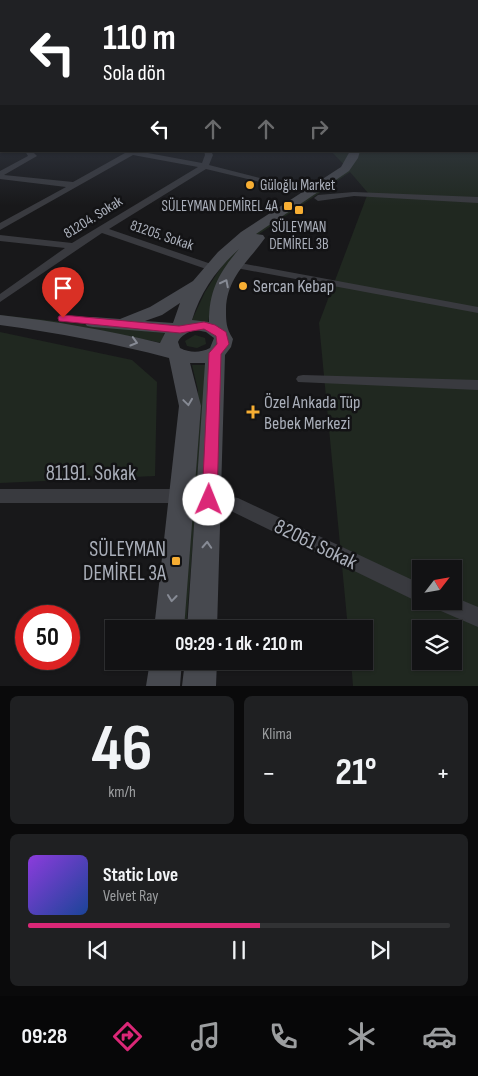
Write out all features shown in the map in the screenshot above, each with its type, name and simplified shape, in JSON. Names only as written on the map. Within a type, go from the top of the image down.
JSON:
[{"type":"main road","points":[[202,620],[219,294],[249,245],[345,169],[355,152]]},
{"type":"main road","points":[[170,620],[190,406],[178,354],[170,346],[171,337],[180,329],[183,315],[201,284],[234,244],[251,230],[314,195],[336,186],[355,172],[365,161],[367,152]]},
{"type":"main road","points":[[116,324],[156,311],[201,284]]},
{"type":"main road","points":[[0,310],[116,324],[180,329],[204,326],[216,342]]},
{"type":"main road","points":[[0,320],[65,328],[116,338],[192,358],[201,358],[216,342]]},
{"type":"main road","points":[[162,686],[165,670]]},
{"type":"main road","points":[[199,686],[200,670]]},
{"type":"street","points":[[0,176],[34,156],[29,152]]},
{"type":"street","points":[[0,228],[128,152],[205,166],[314,195],[354,194],[478,200]]},
{"type":"street","points":[[205,166],[208,152]]},
{"type":"street","name":"81204. Sokak","points":[[0,299],[100,229],[205,166]]},
{"type":"street","points":[[0,176],[74,185]]},
{"type":"street","points":[[336,186],[354,194]]},
{"type":"street","name":"81205. Sokak","points":[[100,229],[213,268]]},
{"type":"street","points":[[0,238],[74,246]]},
{"type":"street","points":[[235,265],[478,310]]},
{"type":"street","points":[[303,379],[478,385]]},
{"type":"street","name":"81191. Sokak","points":[[0,496],[182,496]]},
{"type":"street","name":"82061 Sokak","points":[[209,500],[232,504],[412,589]]},
{"type":"street","points":[[461,610],[478,618]]},
{"type":"shaded area","points":[[332,152],[478,152],[478,686],[353,686],[352,670],[373,670],[373,620],[347,620],[319,323],[368,193],[350,172],[243,245],[213,292],[208,323],[191,322],[205,292],[239,244],[348,169]]},
{"type":"shaded area","points":[[0,315],[164,333],[162,343],[86,328],[0,317]]},
{"type":"shaded area","points":[[0,332],[132,360],[157,382],[155,476],[0,483]]},
{"type":"shaded area","points":[[195,335],[205,338],[206,344],[197,348],[187,346],[185,341]]},
{"type":"shaded area","points":[[192,365],[207,365],[187,620],[180,620],[198,390]]},
{"type":"place","name":"Güloğlu Market","points":[[250,185]]},
{"type":"place","name":"SÜLEYMAN DEMİREL 4A","points":[[288,206]]},
{"type":"place","name":"SÜLEYMAN DEMİREL 3B","points":[[299,210]]},
{"type":"place","name":"Sercan Kebap","points":[[243,286]]},
{"type":"place","name":"Özel Ankada Tüp Bebek Merkezi","points":[[253,412]]},
{"type":"place","name":"SÜLEYMAN DEMİREL 3A","points":[[176,561]]},
{"type":"route","points":[[63,318],[180,329],[204,326],[218,331],[222,335],[223,344],[215,353],[209,500]]}]
